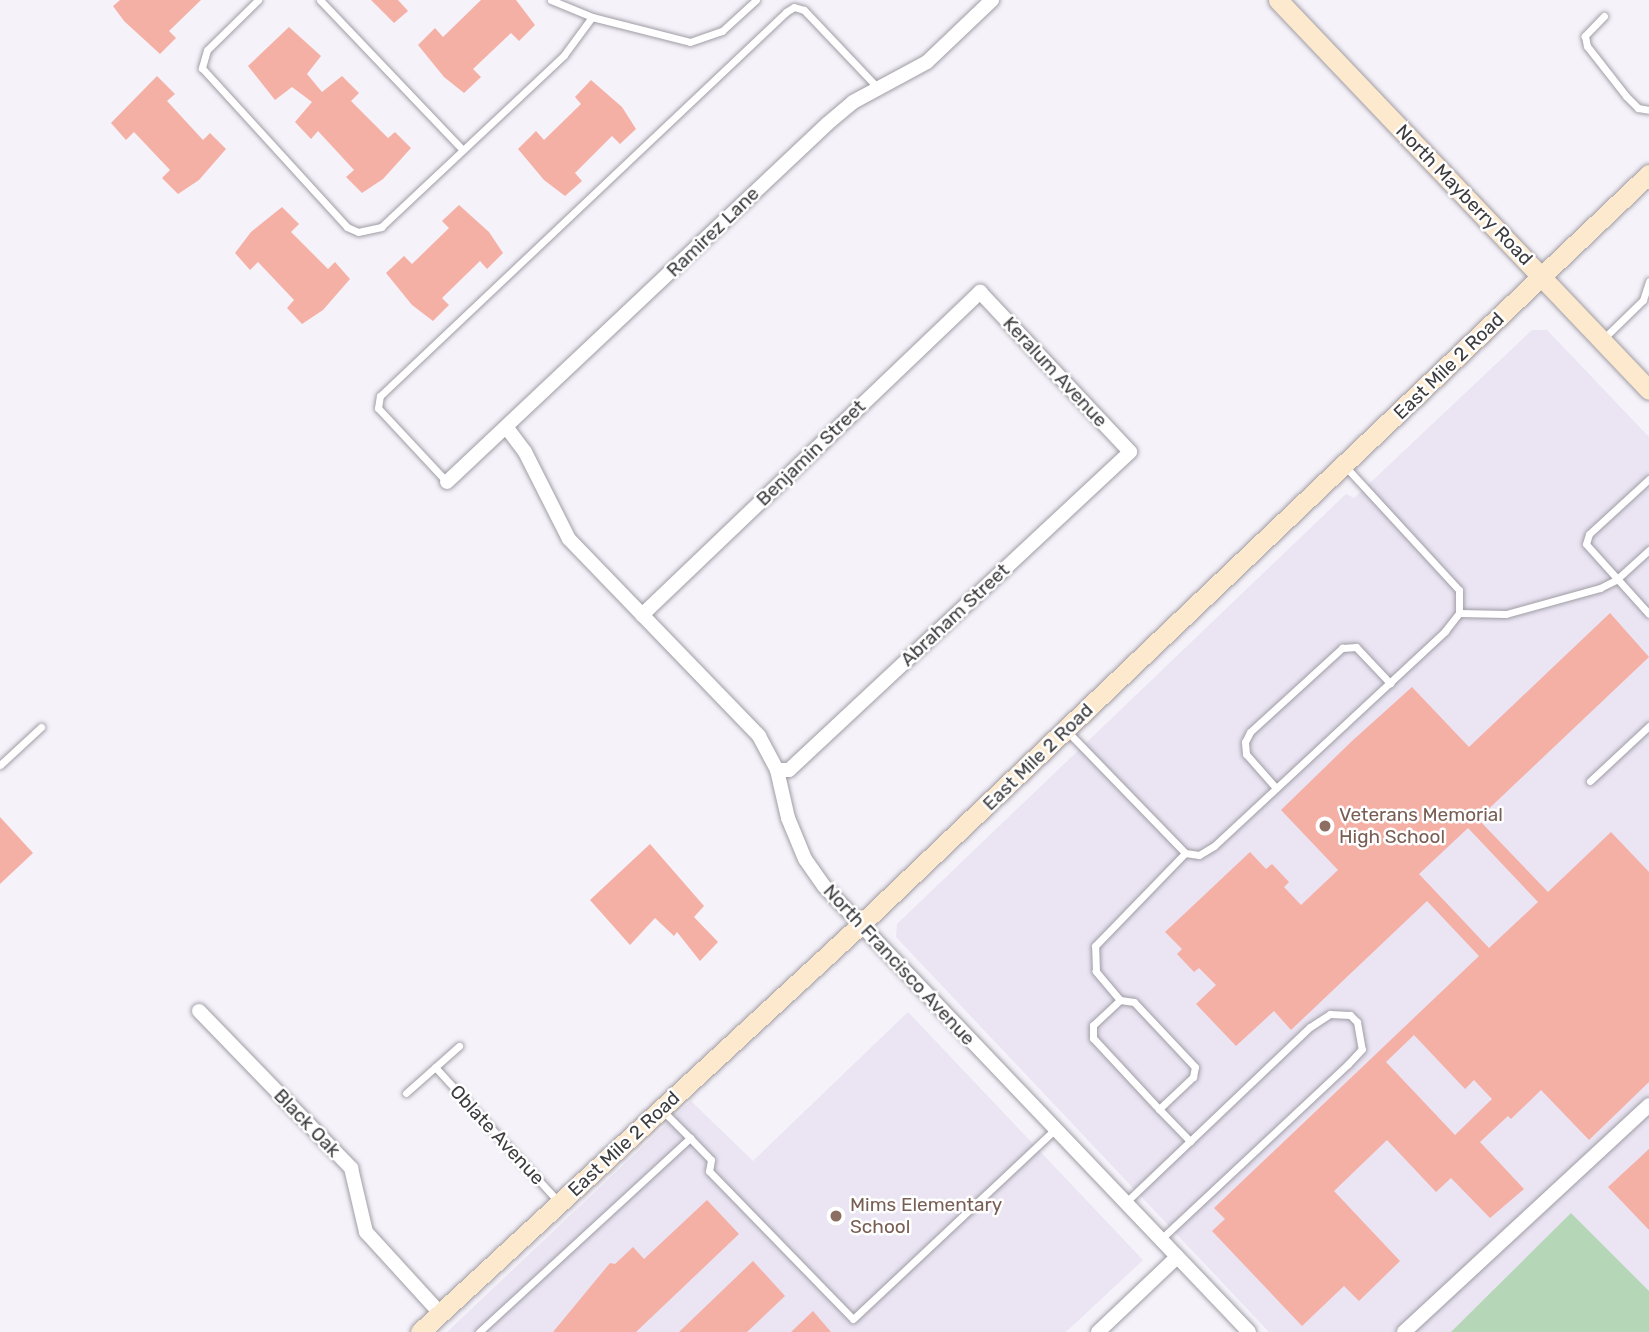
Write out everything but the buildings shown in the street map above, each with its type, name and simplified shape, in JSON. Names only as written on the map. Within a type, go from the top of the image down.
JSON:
[{"type":"main road","name":"North Mayberry Road","points":[[1278,0],[1649,390]]},
{"type":"main road","name":"East Mile 2 Road","points":[[420,1332],[859,926],[1649,174]]},
{"type":"street","name":"Ramirez Lane","points":[[447,482],[827,124],[878,88],[927,62],[992,0]]},
{"type":"street","name":"Keralum Avenue","points":[[981,292],[1130,452]]},
{"type":"street","name":"Benjamin Street","points":[[642,615],[981,292]]},
{"type":"street","name":"North Francisco Avenue","points":[[507,428],[525,452],[569,539],[759,736],[777,770],[788,818],[805,859],[859,926],[1249,1332]]},
{"type":"street","name":"Abraham Street","points":[[777,770],[789,770],[1130,452]]},
{"type":"street","name":"Black Oak","points":[[199,1011],[351,1168],[366,1233],[440,1313]]},
{"type":"street","points":[[1404,1332],[1649,1105]]},
{"type":"street","points":[[1098,1332],[1177,1257]]},
{"type":"lane","points":[[258,0],[207,50],[202,68],[347,227],[358,232],[381,227],[564,55],[592,17]]},
{"type":"lane","points":[[320,0],[463,150]]},
{"type":"lane","points":[[551,0],[592,17],[690,42],[722,31],[756,0]]},
{"type":"lane","points":[[447,482],[378,408],[380,396],[786,12],[794,7],[804,10],[878,88]]},
{"type":"lane","points":[[1604,16],[1585,36],[1587,46],[1626,96],[1638,108],[1649,110]]},
{"type":"lane","points":[[1602,340],[1646,300],[1649,281]]},
{"type":"lane","points":[[1159,1109],[1193,1077],[1195,1067],[1134,1002],[1120,1000],[1096,971],[1096,946],[1185,853],[1207,851],[1390,682],[1459,613],[1459,590],[1344,466]]},
{"type":"lane","points":[[1649,479],[1587,539],[1589,551],[1649,614]]},
{"type":"lane","points":[[1459,613],[1506,614],[1616,580],[1649,550]]},
{"type":"lane","points":[[1276,788],[1246,754],[1245,742],[1250,732],[1342,648],[1356,648],[1390,682]]},
{"type":"lane","points":[[1590,780],[1649,726]]},
{"type":"lane","points":[[0,765],[41,727]]},
{"type":"lane","points":[[1066,730],[1185,853]]},
{"type":"lane","points":[[1120,1000],[1093,1025],[1092,1034],[1190,1142]]},
{"type":"lane","points":[[1125,1203],[1320,1020],[1342,1013],[1357,1022],[1362,1048],[1349,1063],[1161,1240]]},
{"type":"lane","name":"Oblate Avenue","points":[[405,1093],[459,1046]]},
{"type":"lane","name":"Oblate Avenue","points":[[435,1068],[559,1203]]},
{"type":"lane","points":[[661,1109],[711,1160],[709,1171],[853,1319],[1055,1129]]},
{"type":"lane","points":[[479,1332],[690,1138]]},
{"type":"shaded area","name":"Veterans Memorial High School","points":[[1532,330],[1547,330],[1649,437],[1649,1332],[1269,1332],[896,937],[897,924],[1346,494],[1354,498]]},
{"type":"shaded area","name":"Mims Elementary School","points":[[908,1012],[1143,1260],[1066,1332],[447,1332],[691,1101],[753,1161]]},
{"type":"green space","points":[[1571,1213],[1649,1291],[1649,1332],[1451,1332]]},
{"type":"place","name":"Veterans Memorial High School","points":[[1325,826]]},
{"type":"place","name":"Mims Elementary School","points":[[836,1216]]}]
